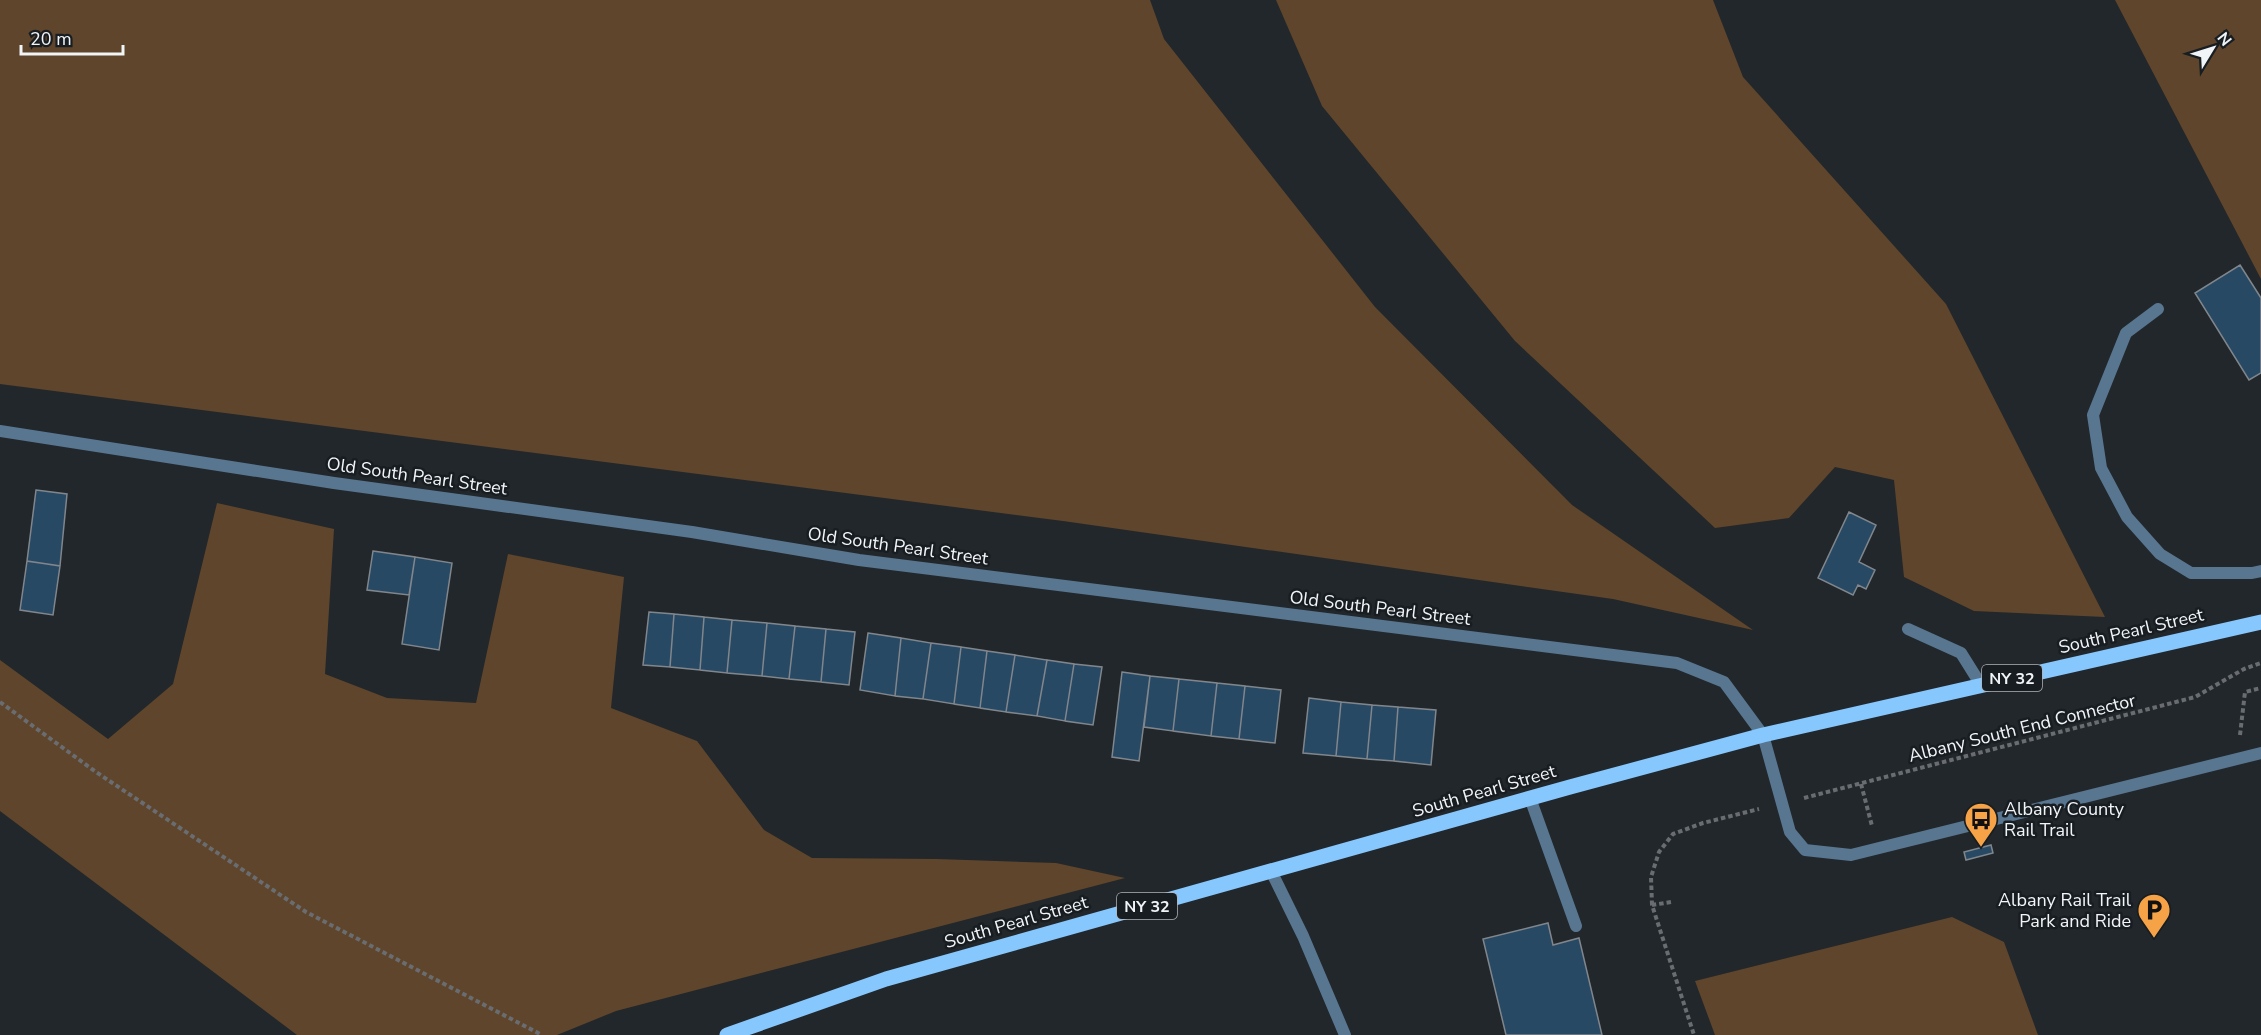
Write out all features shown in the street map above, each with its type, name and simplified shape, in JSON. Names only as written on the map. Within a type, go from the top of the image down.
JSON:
[{"type":"main road","name":"South Pearl Street","points":[[727,1035],[886,979],[1763,735],[2261,622]]},
{"type":"street","points":[[2158,309],[2126,333],[2094,415],[2101,468],[2127,517],[2160,554],[2191,573],[2261,571]]},
{"type":"street","name":"Old South Pearl Street","points":[[0,431],[334,483],[692,532],[859,560],[1677,663],[1724,682],[1763,735]]},
{"type":"street","points":[[1908,629],[1961,653],[1981,686]]},
{"type":"street","points":[[1763,735],[1790,832],[1804,850],[1851,855],[2261,753]]},
{"type":"street","points":[[1530,798],[1576,926]]},
{"type":"street","points":[[1271,871],[1303,936],[1345,1035]]},
{"type":"path","name":"Albany South End Connector","points":[[1694,1035],[1652,905],[1651,877],[1659,852],[1673,834],[1702,823],[2195,697],[2244,669],[2261,663]]},
{"type":"path","points":[[0,702],[96,771],[306,912],[542,1035]]},
{"type":"path","points":[[1652,905],[1671,902]]},
{"type":"shaded area","points":[[0,0],[1150,0],[1164,39],[1375,307],[1572,505],[1753,630],[1613,599],[1063,521],[0,384]]},
{"type":"shaded area","points":[[1276,0],[1713,0],[1743,77],[1946,304],[2105,617],[1974,611],[1904,577],[1894,480],[1835,467],[1789,518],[1715,528],[1515,341],[1322,106]]},
{"type":"shaded area","points":[[2115,0],[2261,0],[2261,279]]},
{"type":"shaded area","points":[[217,503],[334,529],[325,674],[387,698],[476,703],[508,554],[624,577],[611,708],[697,741],[764,830],[812,858],[1056,863],[1125,878],[616,1011],[557,1035],[297,1035],[0,811],[0,660],[108,739],[173,684]]},
{"type":"shaded area","points":[[1952,917],[2004,942],[2038,1035],[1715,1035],[1695,981]]},
{"type":"building","points":[[2240,265],[2261,298],[2261,373],[2249,380],[2195,293]]},
{"type":"building","points":[[36,490],[67,494],[60,566],[27,561]]},
{"type":"building","points":[[1849,512],[1876,525],[1859,562],[1875,570],[1866,589],[1858,585],[1853,595],[1818,578]]},
{"type":"building","points":[[373,551],[415,557],[409,595],[367,590]]},
{"type":"building","points":[[415,557],[452,563],[439,650],[402,644]]},
{"type":"building","points":[[27,561],[60,566],[53,615],[20,610]]},
{"type":"building","points":[[649,612],[674,614],[670,667],[643,665]]},
{"type":"building","points":[[674,614],[704,617],[700,670],[670,667]]},
{"type":"building","points":[[704,617],[732,620],[727,673],[700,670]]},
{"type":"building","points":[[732,620],[767,623],[762,676],[727,673]]},
{"type":"building","points":[[767,623],[795,626],[789,679],[762,676]]},
{"type":"building","points":[[795,626],[826,629],[821,682],[789,679]]},
{"type":"building","points":[[826,629],[855,632],[849,685],[821,682]]},
{"type":"building","points":[[868,633],[901,638],[895,696],[860,690]]},
{"type":"building","points":[[901,638],[931,643],[923,699],[895,696]]},
{"type":"building","points":[[931,643],[961,647],[954,704],[923,699]]},
{"type":"building","points":[[961,647],[987,651],[980,708],[954,704]]},
{"type":"building","points":[[987,651],[1015,655],[1006,712],[980,708]]},
{"type":"building","points":[[1015,655],[1047,660],[1037,716],[1006,712]]},
{"type":"building","points":[[1047,660],[1074,664],[1065,721],[1037,716]]},
{"type":"building","points":[[1074,664],[1102,667],[1093,725],[1065,721]]},
{"type":"building","points":[[1122,672],[1150,676],[1139,761],[1112,757]]},
{"type":"building","points":[[1150,676],[1179,679],[1173,731],[1144,727]]},
{"type":"building","points":[[1179,679],[1217,683],[1211,736],[1173,731]]},
{"type":"building","points":[[1217,683],[1245,686],[1239,739],[1211,736]]},
{"type":"building","points":[[1245,686],[1281,690],[1275,743],[1239,739]]},
{"type":"building","points":[[1309,698],[1341,702],[1336,756],[1303,753]]},
{"type":"building","points":[[1341,702],[1372,705],[1367,759],[1336,756]]},
{"type":"building","points":[[1372,705],[1398,707],[1394,761],[1367,759]]},
{"type":"building","points":[[1398,707],[1436,710],[1431,765],[1394,761]]},
{"type":"building","points":[[1991,845],[1993,853],[1966,860],[1964,852]]},
{"type":"building","points":[[1548,923],[1553,945],[1579,938],[1602,1035],[1506,1035],[1483,939]]},
{"type":"place","name":"Albany County Rail Trail","points":[[1981,848]]},
{"type":"place","name":"Albany Rail Trail Park and Ride","points":[[2154,939]]}]
